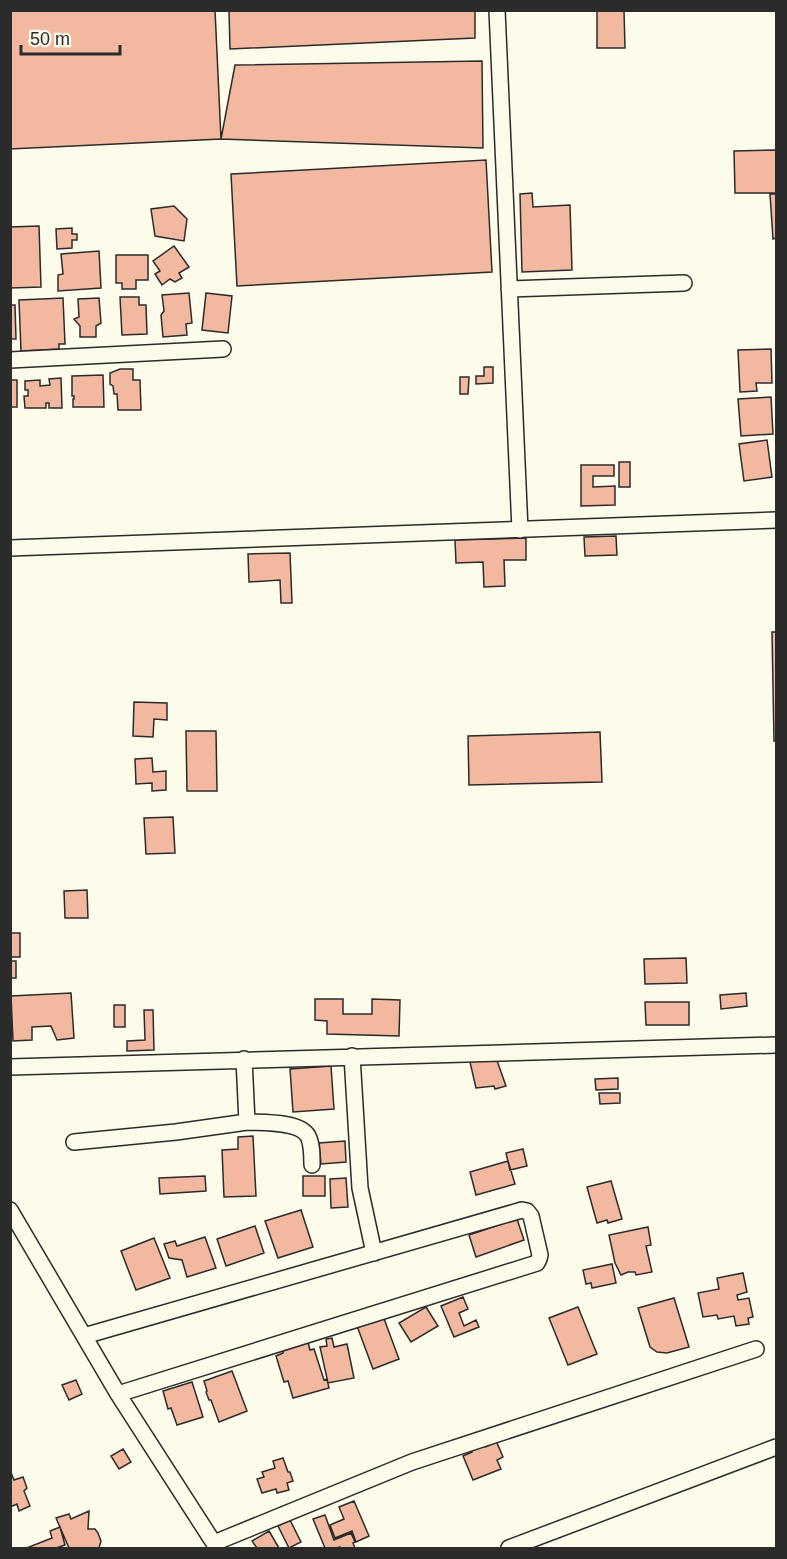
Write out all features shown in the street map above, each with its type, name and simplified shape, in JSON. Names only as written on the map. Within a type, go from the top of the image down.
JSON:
[{"type":"street","points":[[497,10],[520,530]]},
{"type":"street","points":[[509,289],[684,283]]},
{"type":"street","points":[[10,360],[223,349]]},
{"type":"street","points":[[10,548],[777,520]]},
{"type":"street","points":[[10,1067],[777,1046]]},
{"type":"street","points":[[352,1056],[360,1188],[374,1253]]},
{"type":"street","points":[[244,1059],[247,1122]]},
{"type":"street","points":[[74,1142],[247,1122],[285,1124],[302,1129],[308,1137],[312,1165]]},
{"type":"street","points":[[10,1210],[118,1394],[215,1546],[412,1462],[756,1349]]},
{"type":"street","points":[[84,1336],[522,1210],[531,1215],[540,1255],[537,1263],[118,1394]]},
{"type":"street","points":[[509,1548],[777,1447]]},
{"type":"building","points":[[10,10],[215,10],[221,139],[10,149]]},
{"type":"building","points":[[229,10],[475,10],[475,38],[230,49]]},
{"type":"building","points":[[597,10],[624,10],[625,48],[597,48]]},
{"type":"building","points":[[482,61],[483,148],[221,139],[235,65]]},
{"type":"building","points":[[776,150],[776,193],[735,193],[734,151]]},
{"type":"building","points":[[486,160],[492,272],[237,286],[231,174]]},
{"type":"building","points":[[532,193],[533,207],[570,205],[572,270],[522,272],[520,194]]},
{"type":"building","points":[[770,194],[776,194],[776,238],[773,239]]},
{"type":"building","points":[[174,206],[187,219],[184,241],[155,236],[151,209]]},
{"type":"building","points":[[39,226],[41,287],[10,288],[10,227]]},
{"type":"building","points":[[72,228],[72,234],[77,234],[77,240],[72,240],[72,248],[57,249],[56,229]]},
{"type":"building","points":[[174,246],[189,267],[179,273],[182,278],[175,282],[170,279],[162,285],[155,274],[160,271],[153,261]]},
{"type":"building","points":[[99,251],[101,288],[58,291],[58,275],[63,274],[61,254]]},
{"type":"building","points":[[116,255],[148,255],[148,280],[136,280],[136,289],[122,289],[122,283],[116,283]]},
{"type":"building","points":[[189,293],[192,323],[186,324],[187,335],[163,337],[162,295]]},
{"type":"building","points":[[206,293],[232,296],[228,333],[202,330]]},
{"type":"building","points":[[120,297],[139,297],[139,305],[146,305],[147,334],[122,335]]},
{"type":"building","points":[[63,298],[65,344],[59,344],[59,349],[21,351],[19,300]]},
{"type":"building","points":[[99,298],[101,323],[96,326],[96,337],[80,337],[80,326],[74,319],[79,317],[78,299]]},
{"type":"building","points":[[10,305],[15,305],[16,339],[10,339]]},
{"type":"building","points":[[771,349],[772,383],[756,383],[757,391],[740,392],[738,350]]},
{"type":"building","points":[[484,367],[493,367],[493,383],[476,384],[476,376],[484,376]]},
{"type":"building","points":[[120,369],[133,369],[133,380],[140,380],[141,410],[118,410],[117,394],[114,394],[113,386],[110,384],[110,373]]},
{"type":"building","points":[[103,375],[104,407],[73,407],[72,376]]},
{"type":"building","points":[[460,377],[469,377],[468,394],[460,394]]},
{"type":"building","points":[[61,378],[62,408],[49,408],[49,403],[46,403],[46,408],[25,408],[24,396],[28,396],[28,390],[25,390],[25,381],[40,380],[40,386],[50,385],[49,379]]},
{"type":"building","points":[[10,380],[17,380],[17,407],[10,409]]},
{"type":"building","points":[[771,397],[773,434],[741,436],[738,399]]},
{"type":"building","points":[[767,440],[772,477],[744,481],[739,444]]},
{"type":"building","points":[[619,462],[630,462],[630,487],[619,487]]},
{"type":"building","points":[[581,465],[614,465],[614,476],[593,476],[593,487],[615,486],[615,505],[581,506]]},
{"type":"building","points":[[616,536],[617,555],[585,556],[584,537]]},
{"type":"building","points":[[526,538],[526,560],[504,560],[505,586],[484,587],[483,562],[456,563],[455,540]]},
{"type":"building","points":[[290,553],[292,603],[281,603],[280,580],[249,582],[248,554]]},
{"type":"building","points":[[772,632],[776,632],[776,741],[774,741]]},
{"type":"building","points":[[134,702],[167,703],[167,720],[154,719],[153,737],[133,736]]},
{"type":"building","points":[[186,731],[216,731],[217,791],[187,791]]},
{"type":"building","points":[[600,732],[602,782],[469,785],[468,736]]},
{"type":"building","points":[[152,758],[153,772],[166,771],[166,790],[152,791],[152,783],[136,784],[135,759]]},
{"type":"building","points":[[173,817],[175,853],[146,854],[144,818]]},
{"type":"building","points":[[87,890],[88,918],[65,918],[64,891]]},
{"type":"building","points":[[10,933],[20,933],[20,957],[10,957]]},
{"type":"building","points":[[686,958],[687,983],[645,984],[644,959]]},
{"type":"building","points":[[10,961],[16,961],[16,978],[10,978]]},
{"type":"building","points":[[71,993],[74,1038],[57,1040],[51,1026],[32,1027],[32,1040],[13,1041],[11,996]]},
{"type":"building","points":[[746,993],[747,1006],[721,1009],[720,995]]},
{"type":"building","points":[[315,999],[343,999],[343,1014],[372,1014],[372,999],[400,1000],[399,1036],[327,1034],[327,1021],[315,1020]]},
{"type":"building","points":[[645,1002],[689,1002],[689,1025],[646,1025]]},
{"type":"building","points":[[114,1005],[125,1005],[125,1027],[114,1027]]},
{"type":"building","points":[[144,1010],[153,1010],[154,1050],[127,1051],[127,1041],[145,1040]]},
{"type":"building","points":[[495,1055],[506,1086],[495,1089],[494,1086],[476,1088],[469,1058]]},
{"type":"building","points":[[331,1066],[334,1109],[293,1112],[290,1069]]},
{"type":"building","points":[[618,1078],[618,1089],[596,1090],[595,1079]]},
{"type":"building","points":[[599,1093],[620,1093],[620,1103],[600,1104]]},
{"type":"building","points":[[253,1136],[256,1196],[224,1197],[222,1150],[238,1149],[238,1137]]},
{"type":"building","points":[[345,1141],[346,1162],[321,1164],[319,1143]]},
{"type":"building","points":[[523,1149],[527,1166],[510,1170],[506,1153]]},
{"type":"building","points":[[508,1161],[515,1184],[476,1195],[470,1172]]},
{"type":"building","points":[[205,1176],[206,1191],[160,1194],[159,1178]]},
{"type":"building","points":[[303,1176],[325,1176],[325,1196],[303,1196]]},
{"type":"building","points":[[346,1178],[348,1207],[331,1208],[330,1179]]},
{"type":"building","points":[[611,1181],[622,1219],[597,1223],[587,1187]]},
{"type":"building","points":[[301,1210],[313,1247],[278,1258],[265,1221]]},
{"type":"building","points":[[517,1219],[524,1240],[476,1257],[469,1235]]},
{"type":"building","points":[[255,1226],[264,1253],[226,1266],[217,1239]]},
{"type":"building","points":[[648,1227],[651,1245],[646,1246],[652,1272],[636,1275],[635,1272],[628,1272],[621,1275],[615,1263],[609,1235]]},
{"type":"building","points":[[205,1237],[216,1268],[187,1277],[182,1260],[169,1258],[164,1244],[175,1241],[177,1246]]},
{"type":"building","points":[[154,1238],[170,1278],[136,1290],[121,1251]]},
{"type":"building","points":[[612,1264],[616,1283],[592,1288],[591,1283],[586,1284],[583,1270]]},
{"type":"building","points":[[743,1273],[747,1292],[737,1295],[738,1300],[749,1298],[753,1317],[748,1318],[749,1324],[736,1326],[734,1316],[718,1319],[717,1315],[703,1317],[698,1293],[719,1289],[717,1278]]},
{"type":"building","points":[[463,1297],[468,1309],[459,1313],[464,1326],[476,1320],[479,1327],[454,1337],[441,1306]]},
{"type":"building","points":[[674,1298],[689,1347],[667,1353],[657,1352],[650,1347],[638,1308]]},
{"type":"building","points":[[426,1307],[438,1326],[411,1342],[399,1323]]},
{"type":"building","points":[[578,1307],[597,1354],[568,1365],[549,1318]]},
{"type":"building","points":[[383,1316],[399,1359],[373,1369],[357,1326]]},
{"type":"building","points":[[332,1338],[334,1347],[347,1344],[354,1378],[328,1383],[320,1347],[327,1346],[326,1339]]},
{"type":"building","points":[[308,1342],[310,1350],[314,1349],[329,1388],[293,1398],[288,1381],[284,1382],[276,1356],[283,1353],[283,1349]]},
{"type":"building","points":[[232,1371],[247,1411],[219,1422],[206,1392],[204,1381]]},
{"type":"building","points":[[76,1380],[82,1394],[69,1400],[62,1385]]},
{"type":"building","points":[[192,1382],[203,1417],[177,1425],[171,1408],[168,1409],[163,1391]]},
{"type":"building","points":[[494,1436],[503,1457],[497,1460],[501,1469],[473,1480],[463,1456],[472,1452],[470,1447],[483,1442],[485,1447],[490,1445],[487,1438]]},
{"type":"building","points":[[123,1449],[131,1462],[119,1469],[111,1456]]},
{"type":"building","points":[[283,1458],[293,1481],[287,1483],[289,1490],[277,1493],[276,1489],[262,1493],[257,1479],[264,1477],[262,1472],[275,1468],[273,1461]]},
{"type":"building","points":[[10,1470],[14,1480],[23,1477],[27,1488],[24,1491],[30,1506],[19,1511],[17,1504],[10,1507]]},
{"type":"building","points":[[354,1501],[369,1536],[356,1542],[352,1531],[335,1538],[330,1525],[344,1519],[339,1507]]},
{"type":"building","points":[[89,1511],[88,1529],[95,1529],[98,1533],[101,1541],[99,1548],[69,1548],[56,1518],[69,1514],[71,1519]]},
{"type":"building","points":[[325,1515],[334,1540],[351,1533],[355,1548],[325,1548],[313,1519]]},
{"type":"building","points":[[290,1520],[301,1542],[289,1548],[278,1526]]},
{"type":"building","points":[[60,1527],[65,1545],[56,1548],[29,1547],[52,1538],[50,1531]]},
{"type":"building","points":[[269,1531],[279,1548],[257,1548],[252,1541]]}]
